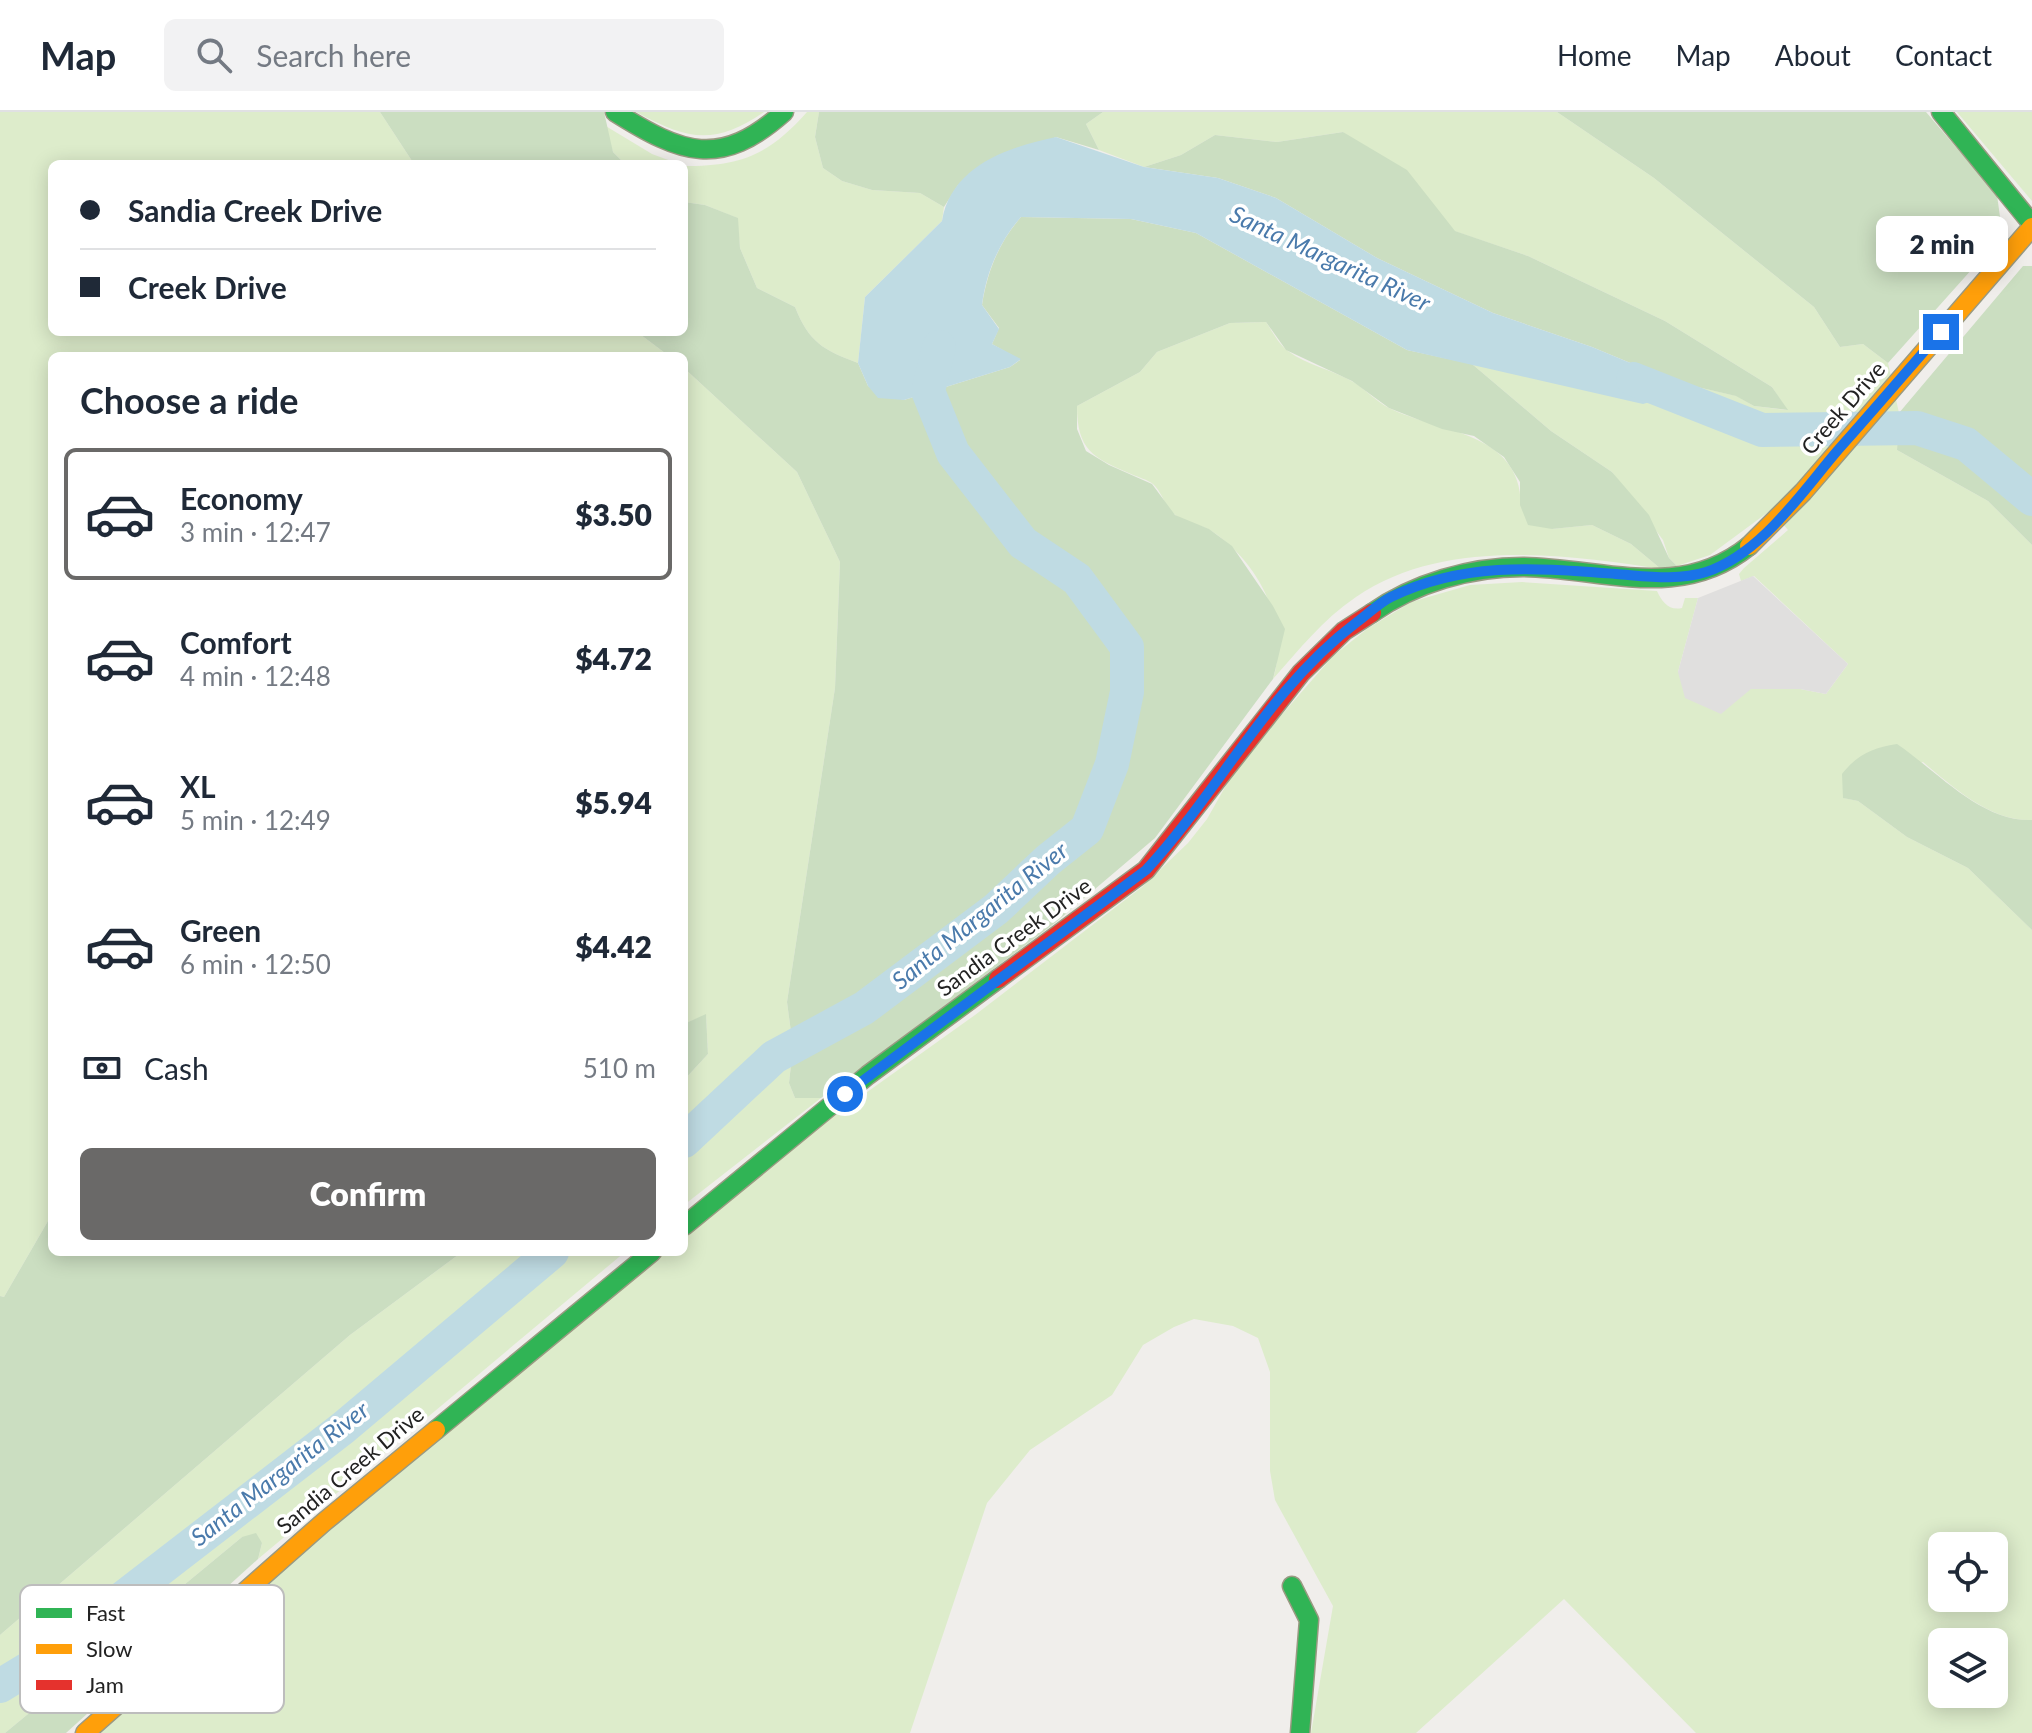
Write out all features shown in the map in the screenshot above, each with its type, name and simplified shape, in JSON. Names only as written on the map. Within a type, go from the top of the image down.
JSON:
[{"type":"main road","points":[[615,112],[662,143],[696,151],[721,151],[761,135],[784,112]]},
{"type":"main road","points":[[1941,112],[2032,226]]},
{"type":"main road","name":"Creek Drive","points":[[1663,577],[1703,573],[1720,567],[1773,524],[2032,226]]},
{"type":"main road","name":"Sandia Creek Drive","points":[[688,1223],[868,1075],[1146,870],[1178,835],[1217,777],[1297,677],[1328,643],[1389,598],[1461,572],[1520,567],[1663,577]]},
{"type":"main road","name":"Sandia Creek Drive","points":[[253,1585],[324,1522],[647,1256]]},
{"type":"main road","points":[[1292,1586],[1309,1620],[1300,1733]]},
{"type":"main road","name":"Sandia Creek Drive","points":[[85,1733],[108,1713]]},
{"type":"green space","points":[[0,112],[380,112],[411,160],[48,160],[48,336],[642,336],[664,352],[48,352],[48,1221],[4,1297],[0,1296]]},
{"type":"green space","points":[[380,112],[604,112],[613,152],[621,160],[411,160]]},
{"type":"green space","points":[[636,112],[764,112],[730,130],[701,135],[671,129]]},
{"type":"green space","points":[[807,112],[819,112],[815,137],[823,168],[842,181],[872,190],[920,193],[944,207],[942,221],[865,297],[858,363],[826,349],[806,329],[795,307],[757,288],[740,248],[737,218],[705,205],[688,203],[688,166],[722,164],[753,155],[793,127]]},
{"type":"green space","points":[[819,112],[1103,112],[1086,124],[1099,150],[1056,137],[958,185],[944,207],[920,193],[872,190],[842,181],[823,168],[815,137]]},
{"type":"green space","points":[[1103,112],[1557,112],[1654,178],[1814,307],[1840,347],[1863,344],[1888,363],[1899,413],[1897,450],[1988,501],[2032,545],[2032,820],[2017,819],[1987,809],[1923,762],[1844,798],[1858,801],[1907,837],[1968,868],[2032,930],[2032,1733],[1696,1733],[1564,1599],[1416,1733],[1311,1733],[1333,1606],[1275,1500],[1270,1471],[1270,1372],[1258,1338],[1233,1326],[1194,1319],[1143,1345],[1112,1395],[1030,1450],[987,1503],[910,1733],[101,1733],[123,1713],[284,1713],[284,1585],[267,1585],[661,1256],[688,1256],[688,1234],[786,1150],[975,1015],[1142,887],[1188,843],[1207,819],[1237,766],[1333,656],[1367,629],[1411,602],[1470,585],[1522,582],[1657,591],[1664,602],[1673,608],[1682,608],[1685,598],[1698,598],[1678,672],[1750,689],[1800,689],[1826,694],[1848,664],[1754,576],[1741,581],[1739,574],[1744,568],[1788,530],[1771,510],[1710,555],[1677,566],[1669,558],[1663,540],[1612,472],[1551,431],[1472,364],[1518,374],[1673,395],[1676,382],[1737,396],[1754,406],[1787,410],[1772,387],[1665,321],[1528,256],[1454,231],[1434,206],[1343,132],[1277,142],[1215,135],[1181,155],[1144,167],[1099,150],[1086,124]]},
{"type":"green space","points":[[1557,112],[1926,112],[1997,195],[2001,224],[1990,249],[1888,363],[1863,344],[1840,347],[1814,307],[1654,178]]},
{"type":"green space","points":[[1957,112],[2032,112],[2032,201]]},
{"type":"green space","points":[[604,125],[652,154],[668,160],[621,160],[613,152]]},
{"type":"green space","points":[[1343,132],[1407,170],[1455,231],[1528,256],[1665,321],[1772,387],[1788,410],[1754,406],[1736,396],[1676,382],[1592,347],[1493,313],[1377,258],[1276,198],[1218,178],[1144,167],[1181,155],[1215,135],[1277,142]]},
{"type":"green space","points":[[688,203],[705,205],[738,218],[740,248],[757,288],[795,307],[812,337],[826,349],[858,363],[868,386],[904,400],[1010,367],[1020,360],[992,344],[999,328],[982,305],[995,258],[1021,217],[1131,219],[1196,233],[1407,350],[1472,364],[1551,431],[1612,472],[1649,515],[1669,558],[1677,566],[1661,569],[1631,544],[1592,525],[1552,529],[1528,525],[1520,505],[1520,482],[1504,457],[1474,436],[1442,429],[1389,408],[1352,381],[1286,350],[1266,322],[1230,323],[1157,352],[1140,372],[1077,406],[1077,429],[1086,451],[1152,484],[1175,515],[1209,529],[1232,546],[1285,629],[1273,679],[1155,838],[1055,923],[821,1098],[795,1098],[789,1083],[793,1047],[787,1002],[835,688],[840,562],[797,472],[688,372],[688,352],[664,352],[642,336],[688,336]]},
{"type":"green space","points":[[2023,266],[2032,266],[2032,545],[1988,501],[1897,450],[1899,413]]},
{"type":"green space","points":[[1266,322],[1288,351],[1355,383],[1380,403],[1474,438],[1492,448],[1507,462],[1517,481],[1521,505],[1552,529],[1592,525],[1631,544],[1661,569],[1585,559],[1504,555],[1465,558],[1426,566],[1390,578],[1356,597],[1312,635],[1273,679],[1277,658],[1274,617],[1267,597],[1245,561],[1213,532],[1174,514],[1153,484],[1097,457],[1084,443],[1080,433],[1077,406],[1140,372],[1157,352],[1230,323]]},
{"type":"green space","points":[[688,372],[797,472],[840,562],[835,688],[787,1002],[793,1047],[789,1083],[795,1098],[821,1098],[688,1202],[688,1076],[708,1054],[706,1015],[688,1022]]},
{"type":"green space","points":[[1897,744],[1977,804],[1995,813],[2032,820],[2032,930],[1968,868],[1907,837],[1858,801],[1843,798],[1842,774],[1854,761],[1866,753]]},
{"type":"green space","points":[[706,1014],[708,1054],[688,1076],[688,1022]]},
{"type":"green space","points":[[48,1221],[48,1256],[457,1256],[350,1335],[58,1585],[20,1585],[20,1618],[0,1635],[0,1296],[4,1297]]},
{"type":"green space","points":[[457,1256],[620,1256],[258,1559],[262,1543],[242,1537],[184,1585],[58,1585],[350,1335]]},
{"type":"green space","points":[[256,1533],[262,1543],[258,1559],[229,1585],[184,1585],[242,1537]]},
{"type":"green space","points":[[20,1618],[20,1713],[29,1713],[5,1733],[0,1733],[0,1635]]},
{"type":"green space","points":[[29,1713],[88,1713],[66,1733],[5,1733]]},
{"type":"shaded area","points":[[1753,576],[1848,664],[1826,694],[1800,689],[1751,689],[1721,714],[1685,698],[1678,672],[1698,598]]},
{"type":"water","points":[[1056,137],[1144,167],[1218,178],[1276,198],[1377,258],[1493,313],[1592,347],[1676,382],[1673,395],[1643,404],[1407,350],[1196,233],[1131,219],[1021,217],[995,258],[982,305],[999,329],[992,344],[1021,359],[1010,367],[904,400],[878,398],[868,386],[858,363],[865,297],[942,221],[957,186],[969,173],[1001,153]]},
{"type":"waterway","name":"Santa Margarita River","points":[[688,1137],[774,1057],[864,1008],[996,909],[1048,860],[1087,829],[1112,764],[1127,692],[1127,647],[1077,579],[1023,543],[953,453],[928,391],[939,347]]},
{"type":"waterway","name":"Santa Margarita River","points":[[1633,379],[1762,430],[1917,428],[1966,444],[2032,499]]},
{"type":"waterway","name":"Santa Margarita River","points":[[140,1585],[343,1428],[547,1256]]},
{"type":"waterway","name":"Santa Margarita River","points":[[0,1686],[20,1674]]},
{"type":"traffic: fast","points":[[615,112],[661,138],[701,149],[740,142],[784,112]]},
{"type":"traffic: fast","points":[[1941,112],[2032,224]]},
{"type":"traffic: fast","points":[[1372,613],[1425,585],[1483,570],[1523,567],[1668,578],[1695,573],[1722,563],[1749,546]]},
{"type":"traffic: fast","points":[[688,1223],[868,1075],[998,979]]},
{"type":"traffic: fast","points":[[436,1430],[647,1256]]},
{"type":"traffic: fast","points":[[1292,1586],[1309,1620],[1300,1733]]},
{"type":"traffic: slow","points":[[1749,546],[1803,492],[2032,227]]},
{"type":"traffic: slow","points":[[253,1585],[436,1430]]},
{"type":"traffic: slow","points":[[85,1733],[108,1713]]},
{"type":"traffic: jam","points":[[998,979],[1146,870],[1301,673],[1344,631],[1372,613]]},
{"type":"route","points":[[845,1094],[1146,870],[1178,835],[1217,777],[1307,665],[1328,643],[1389,598],[1461,572],[1520,567],[1663,577],[1703,573],[1720,567],[1763,535],[1941,332]]}]
